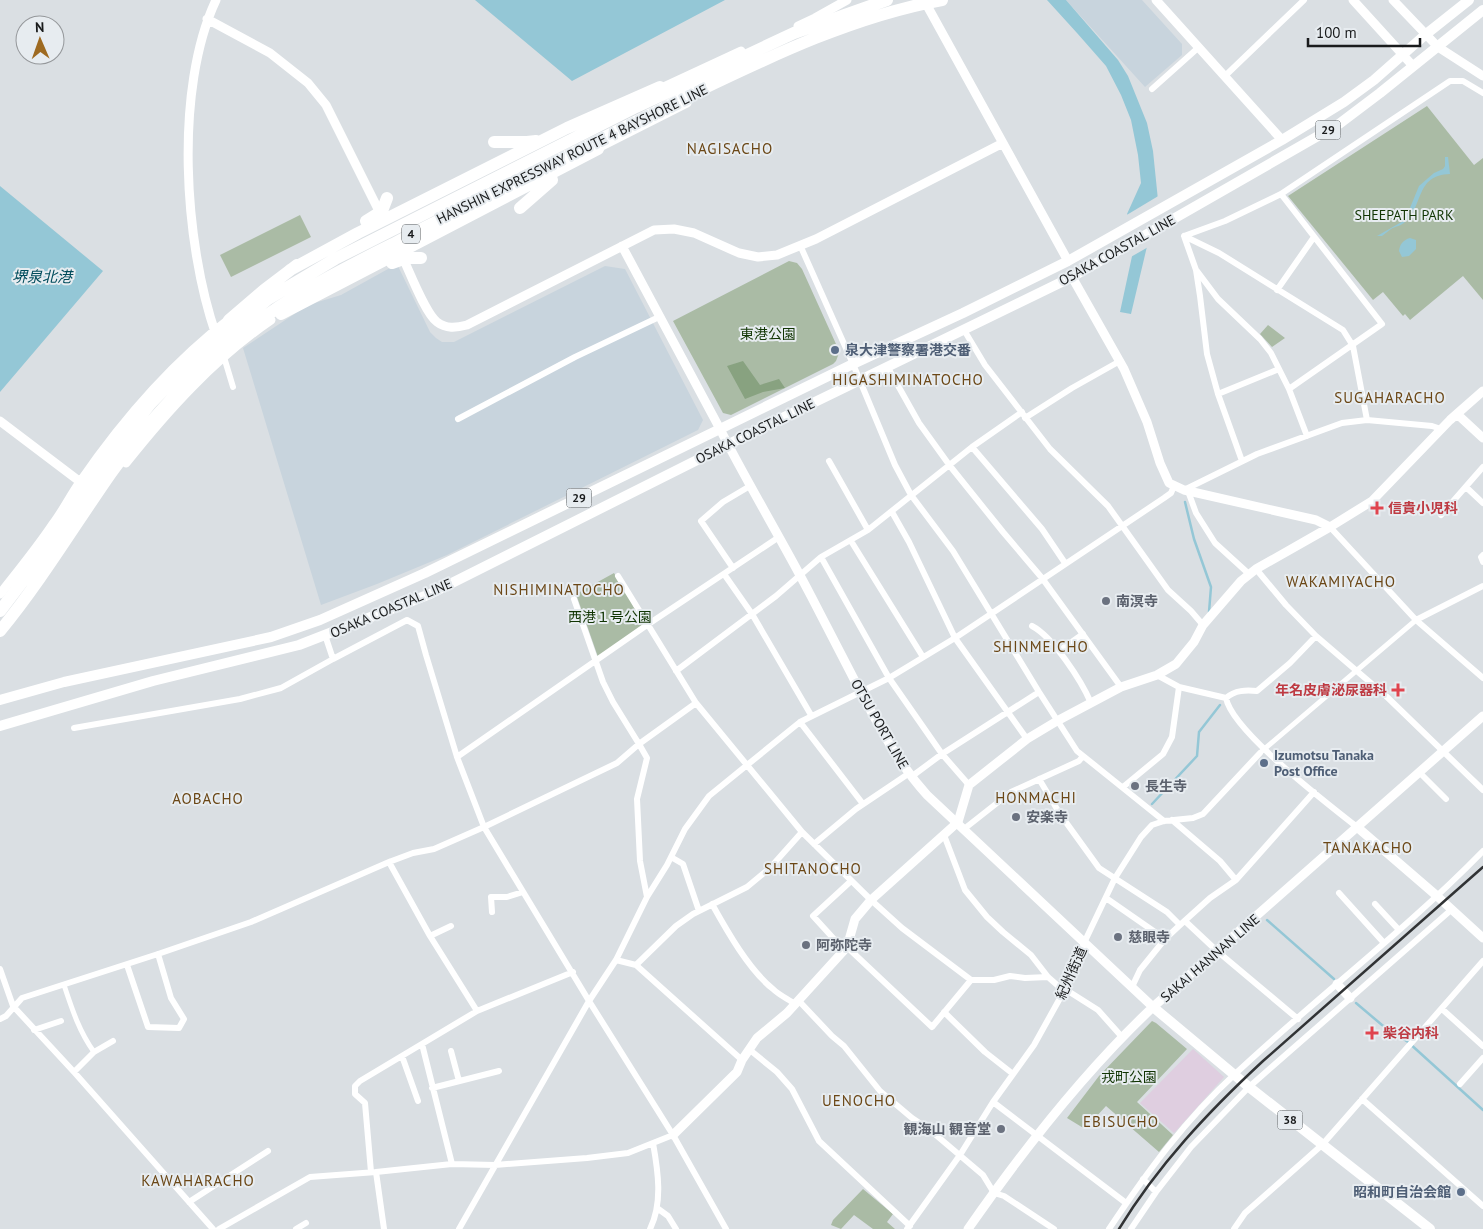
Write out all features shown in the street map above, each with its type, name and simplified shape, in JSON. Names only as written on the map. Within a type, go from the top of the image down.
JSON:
[{"type":"highway","name":"HANSHIN EXPRESSWAY ROUTE 4 BAYSHORE LINE","points":[[0,631],[47,569],[123,457],[160,413],[182,380],[234,325],[268,299],[304,276],[394,229],[636,107],[721,66],[810,27],[887,0]]},
{"type":"highway","name":"HANSHIN EXPRESSWAY ROUTE 4 BAYSHORE LINE","points":[[0,611],[35,565],[105,462],[150,404],[276,308],[308,288],[426,227],[764,60],[831,32],[894,11],[942,0]]},
{"type":"highway","points":[[494,142],[527,142],[566,133],[617,114],[721,66]]},
{"type":"highway","points":[[290,270],[358,233],[603,111],[683,77]]},
{"type":"highway","points":[[520,208],[566,170],[690,95]]},
{"type":"highway","points":[[309,300],[367,268],[618,139]]},
{"type":"highway","points":[[182,380],[214,334],[239,310],[290,270],[353,227],[376,216],[386,205],[387,198]]},
{"type":"highway","points":[[182,380],[248,333],[278,315],[399,259],[422,258]]},
{"type":"main road","name":"OSAKA COASTAL LINE","points":[[0,700],[64,682],[271,637],[320,620],[425,573],[1068,261],[1282,140],[1344,102],[1374,80],[1425,35],[1469,0]]},
{"type":"main road","name":"OSAKA COASTAL LINE","points":[[0,726],[153,681],[299,645],[430,594],[728,444],[1072,277],[1339,124],[1483,10]]},
{"type":"main road","name":"38","points":[[1153,1007],[1249,1087],[1430,1229]]},
{"type":"street","points":[[216,0],[207,19],[195,67],[190,113],[190,195],[192,225],[203,292],[233,387]]},
{"type":"street","points":[[0,594],[54,524],[80,482],[148,396],[178,364],[215,330],[292,274],[386,224],[683,77],[815,18],[846,0]]},
{"type":"street","points":[[54,524],[99,496],[169,411],[224,356],[262,326],[301,299],[398,247],[618,139],[775,57],[873,0]]},
{"type":"street","points":[[923,0],[1068,261]]},
{"type":"street","points":[[1156,0],[1282,140]]},
{"type":"street","points":[[1225,76],[1304,0]]},
{"type":"street","points":[[1353,0],[1413,66]]},
{"type":"street","points":[[1393,0],[1438,47],[1483,76]]},
{"type":"street","points":[[207,19],[270,53],[308,82],[326,105],[428,310],[436,321],[455,328],[467,325],[654,230],[674,229],[694,233],[739,253],[758,257],[777,255],[800,246],[1003,143]]},
{"type":"street","points":[[1152,88],[1199,47]]},
{"type":"street","points":[[1184,236],[1225,221],[1281,194],[1450,81],[1463,81],[1483,93]]},
{"type":"street","points":[[1281,194],[1382,324],[1289,389]]},
{"type":"street","points":[[1184,236],[1196,270],[1207,354],[1218,394],[1242,461]]},
{"type":"street","points":[[1184,236],[1219,253],[1343,330],[1353,346],[1367,420]]},
{"type":"street","points":[[1277,290],[1314,237]]},
{"type":"street","name":"OTSU PORT LINE","points":[[622,246],[899,761],[927,795],[1153,1007]]},
{"type":"street","points":[[800,246],[910,496],[953,551],[1057,721],[1078,751],[1164,821]]},
{"type":"street","points":[[1196,270],[1218,299],[1260,339],[1271,353],[1289,389],[1307,436]]},
{"type":"street","points":[[1072,277],[1120,361],[1147,422],[1169,484],[1186,491],[1316,520],[1330,527],[1416,620],[1483,678]]},
{"type":"street","points":[[458,419],[575,357],[659,316]]},
{"type":"street","points":[[964,330],[985,365],[1050,449],[1108,506],[1168,590],[1203,625]]},
{"type":"street","points":[[676,670],[776,596],[821,557],[868,530],[972,448],[1023,415],[1120,361]]},
{"type":"street","points":[[887,366],[920,423],[950,466],[1042,578],[1120,686]]},
{"type":"street","points":[[1218,394],[1279,369]]},
{"type":"street","points":[[961,825],[969,785],[1027,738],[1120,686],[1157,675],[1176,664],[1194,642],[1203,625],[1241,581],[1252,572],[1372,501],[1441,429],[1483,390]]},
{"type":"street","points":[[1457,414],[1483,438]]},
{"type":"street","points":[[1186,491],[1242,461],[1342,423],[1367,420],[1432,426],[1441,429]]},
{"type":"street","points":[[0,421],[99,496]]},
{"type":"street","points":[[972,448],[1042,530],[1065,563]]},
{"type":"street","points":[[829,462],[868,530]]},
{"type":"street","points":[[1441,515],[1483,467]]},
{"type":"street","points":[[733,568],[701,521],[723,502],[750,486]]},
{"type":"street","points":[[459,1229],[589,1001],[616,960],[647,897],[686,829],[709,796],[800,722],[889,678],[955,638],[1164,498],[1171,493],[1174,486]]},
{"type":"street","points":[[1466,487],[1483,503]]},
{"type":"street","points":[[1186,491],[1196,514],[1215,543],[1252,572],[1316,636],[1386,696],[1483,790]]},
{"type":"street","points":[[892,512],[910,542],[955,638],[1027,738]]},
{"type":"street","points":[[457,757],[647,625],[779,537]]},
{"type":"street","points":[[851,541],[923,657]]},
{"type":"street","points":[[1483,555],[1481,557],[1483,562]]},
{"type":"street","points":[[821,557],[889,678],[942,754],[969,785]]},
{"type":"street","points":[[724,574],[752,614],[811,715]]},
{"type":"street","points":[[618,576],[696,703],[802,832],[871,900],[902,928],[971,980],[994,980],[1010,976],[1024,978],[1048,977]]},
{"type":"street","points":[[1262,751],[1416,620],[1483,586]]},
{"type":"street","points":[[574,599],[603,682],[646,758],[637,799],[640,861],[647,897]]},
{"type":"street","points":[[74,728],[240,699],[280,688],[408,620],[418,626],[457,757],[484,827],[589,1001],[673,1135],[726,1229]]},
{"type":"street","points":[[1032,626],[1041,631],[1059,651],[1081,681],[1091,703]]},
{"type":"street","points":[[1059,651],[1083,634]]},
{"type":"street","points":[[325,635],[333,659]]},
{"type":"street","points":[[1226,698],[1231,693],[1248,690],[1257,691],[1290,663],[1316,636]]},
{"type":"street","points":[[1157,675],[1179,687],[1226,698]]},
{"type":"street","points":[[1123,787],[1163,754],[1172,737],[1179,687]]},
{"type":"street","points":[[814,844],[863,804],[1039,692]]},
{"type":"street","points":[[1226,698],[1227,705],[1262,751],[1357,827],[1483,938]]},
{"type":"street","points":[[0,1019],[6,1016],[22,998],[127,965],[251,922],[389,862],[413,853],[434,849],[484,827],[617,763],[639,744],[696,703]]},
{"type":"street","name":"SAKAI HANNAN LINE","points":[[968,1229],[1080,1083],[1122,1037],[1153,1007],[1483,716]]},
{"type":"street","points":[[800,722],[863,804]]},
{"type":"street","name":"紀州街道","points":[[909,1227],[960,1155],[993,1102],[1034,1045],[1064,991],[1084,943],[1115,878],[1141,837],[1152,825],[1164,821],[1193,818],[1203,814],[1262,751]]},
{"type":"street","points":[[219,1229],[310,1177],[452,1164],[495,1165],[587,1158],[628,1153],[673,1135],[737,1072],[742,1060],[757,1038],[787,1014],[845,949],[855,919],[871,900],[944,835],[1011,792],[1079,761],[1084,756]]},
{"type":"street","points":[[1419,772],[1446,799]]},
{"type":"street","points":[[1039,779],[1060,814],[1099,868],[1183,923],[1298,1018]]},
{"type":"street","points":[[1132,987],[1140,970],[1165,939],[1210,898],[1236,880],[1314,792]]},
{"type":"street","points":[[1172,820],[1220,860],[1236,880]]},
{"type":"street","points":[[636,965],[676,926],[699,911],[747,887],[770,868],[802,832]]},
{"type":"street","points":[[944,835],[965,890],[987,917],[1032,955],[1048,977],[1064,991],[1068,991],[1098,1010],[1122,1037]]},
{"type":"street","points":[[1109,1229],[1176,1135],[1234,1074],[1399,930],[1483,852]]},
{"type":"street","points":[[671,857],[683,864],[699,911]]},
{"type":"street","points":[[389,862],[430,936],[477,1012]]},
{"type":"street","points":[[851,881],[812,916],[845,949],[932,1027],[971,980]]},
{"type":"street","points":[[492,912],[492,897],[507,897],[523,892]]},
{"type":"street","points":[[1339,893],[1384,943]]},
{"type":"street","points":[[1106,898],[1165,939]]},
{"type":"street","points":[[712,904],[757,973],[773,990],[797,1002],[844,1046],[880,1091],[983,1175],[994,1193],[1004,1196],[1054,1229]]},
{"type":"street","points":[[1375,904],[1399,930]]},
{"type":"street","points":[[1131,1229],[1156,1192],[1191,1147],[1249,1087],[1451,910]]},
{"type":"street","points":[[430,936],[451,926]]},
{"type":"street","points":[[127,965],[148,1027],[179,1028],[184,1019],[171,998],[158,954]]},
{"type":"street","points":[[616,960],[636,965],[742,1060]]},
{"type":"street","points":[[1238,1227],[1245,1213],[1322,1145],[1483,961]]},
{"type":"street","points":[[0,969],[13,1006],[213,1229]]},
{"type":"street","points":[[384,1229],[373,1172],[365,1103],[355,1094],[355,1086],[360,1081],[477,1012],[573,972]]},
{"type":"street","points":[[1337,984],[1350,998]]},
{"type":"street","points":[[64,985],[76,1020],[94,1052]]},
{"type":"street","points":[[1442,1010],[1483,1046]]},
{"type":"street","points":[[944,1012],[985,1052],[1013,1074]]},
{"type":"street","points":[[34,1030],[60,1021]]},
{"type":"street","points":[[74,1072],[94,1052],[113,1041]]},
{"type":"street","points":[[422,1044],[452,1164]]},
{"type":"street","points":[[750,1050],[777,1072],[792,1089],[819,1141],[909,1227]]},
{"type":"street","points":[[451,1051],[458,1081]]},
{"type":"street","points":[[402,1056],[418,1102]]},
{"type":"street","points":[[1460,1084],[1483,1058]]},
{"type":"street","points":[[432,1088],[499,1071]]},
{"type":"street","points":[[1362,1099],[1483,1206]]},
{"type":"street","points":[[993,1102],[1126,1203]]},
{"type":"street","points":[[650,1229],[655,1219],[657,1208],[658,1171],[653,1143]]},
{"type":"street","points":[[188,1202],[268,1151]]},
{"type":"street","points":[[1143,1179],[1156,1192]]},
{"type":"street","points":[[657,1208],[668,1216],[676,1229]]},
{"type":"street","points":[[296,1229],[306,1223]]},
{"type":"shaded area","points":[[1066,0],[1142,0],[1182,44],[1182,55],[1145,87]]},
{"type":"shaded area","points":[[397,264],[430,332],[442,342],[454,342],[605,266],[625,269],[703,420],[698,430],[447,555],[321,605],[243,348],[308,305],[341,295]]},
{"type":"shaded area","points":[[1193,1049],[1224,1077],[1174,1133],[1140,1103]]},
{"type":"green space","name":"SHEEPATH PARK","points":[[1427,106],[1474,165],[1483,158],[1483,300],[1463,276],[1410,320],[1405,314],[1403,316],[1383,292],[1373,300],[1288,196]]},
{"type":"green space","points":[[300,215],[311,237],[231,277],[220,255]]},
{"type":"green space","name":"東港公園","points":[[789,261],[797,263],[802,269],[836,344],[830,347],[834,355],[839,353],[836,361],[731,415],[723,413],[673,321]]},
{"type":"green space","points":[[1268,325],[1285,338],[1272,347],[1260,334]]},
{"type":"green space","points":[[743,361],[760,385],[779,379],[785,388],[763,392],[745,399],[727,366]]},
{"type":"green space","name":"西港１号公園","points":[[614,573],[644,624],[598,657],[576,594]]},
{"type":"green space","name":"戎町公園","points":[[1152,1021],[1187,1049],[1137,1102],[1173,1135],[1159,1152],[1106,1106],[1085,1129],[1067,1118],[1099,1076]]},
{"type":"green space","points":[[863,1189],[893,1214],[887,1222],[895,1229],[873,1229],[854,1215],[841,1229],[831,1225],[833,1220]]},
{"type":"water","points":[[475,0],[725,0],[572,81]]},
{"type":"water","points":[[1047,0],[1066,0],[1118,60],[1128,76],[1147,123],[1153,151],[1158,200],[1131,314],[1120,312],[1137,233],[1127,214],[1141,183],[1131,120],[1106,66]]},
{"type":"water","points":[[1445,157],[1448,157],[1450,174],[1439,176],[1425,185],[1415,208],[1405,222],[1382,236],[1377,236],[1405,220],[1419,186],[1434,173],[1443,169]]},
{"type":"water","name":"堺泉北港","points":[[0,186],[103,271],[0,392]]},
{"type":"water","points":[[1410,238],[1416,240],[1416,249],[1409,256],[1402,257],[1399,251],[1400,246]]},
{"type":"pier","points":[[1160,195],[1150,246],[1129,258],[1135,232],[1125,216]]},
{"type":"waterway","points":[[1185,502],[1194,539],[1211,587],[1209,612]]},
{"type":"waterway","points":[[1152,804],[1197,756],[1199,732],[1220,705]]},
{"type":"waterway","points":[[1267,920],[1334,979]]},
{"type":"waterway","points":[[1356,1003],[1382,1025],[1408,1042],[1483,1110]]},
{"type":"railway","points":[[1119,1229],[1134,1205],[1167,1161],[1223,1100],[1263,1061],[1483,867]]},
{"type":"place","name":"泉大津警察署港交番","points":[[835,350]]},
{"type":"place","name":"信貴小児科","points":[[1377,508]]},
{"type":"place","name":"南溟寺","points":[[1106,601]]},
{"type":"place","name":"年名皮膚泌尿器科","points":[[1398,690]]},
{"type":"place","name":"Izumotsu Tanaka Post Office","points":[[1264,763]]},
{"type":"place","name":"長生寺","points":[[1135,786]]},
{"type":"place","name":"安楽寺","points":[[1016,817]]},
{"type":"place","name":"慈眼寺","points":[[1118,937]]},
{"type":"place","name":"阿弥陀寺","points":[[806,945]]},
{"type":"place","name":"柴谷内科","points":[[1372,1033]]},
{"type":"place","name":"観海山 観音堂","points":[[1001,1129]]},
{"type":"place","name":"昭和町自治会館","points":[[1461,1192]]},
{"type":"district","name":"NAGISACHO","points":[[730,149]]},
{"type":"district","name":"HIGASHIMINATOCHO","points":[[908,380]]},
{"type":"district","name":"SUGAHARACHO","points":[[1390,398]]},
{"type":"district","name":"WAKAMIYACHO","points":[[1341,582]]},
{"type":"district","name":"NISHIMINATOCHO","points":[[559,590]]},
{"type":"district","name":"SHINMEICHO","points":[[1041,647]]},
{"type":"district","name":"HONMACHI","points":[[1036,798]]},
{"type":"district","name":"AOBACHO","points":[[208,799]]},
{"type":"district","name":"TANAKACHO","points":[[1368,848]]},
{"type":"district","name":"SHITANOCHO","points":[[813,869]]},
{"type":"district","name":"UENOCHO","points":[[859,1101]]},
{"type":"district","name":"EBISUCHO","points":[[1121,1122]]},
{"type":"district","name":"KAWAHARACHO","points":[[198,1181]]}]
